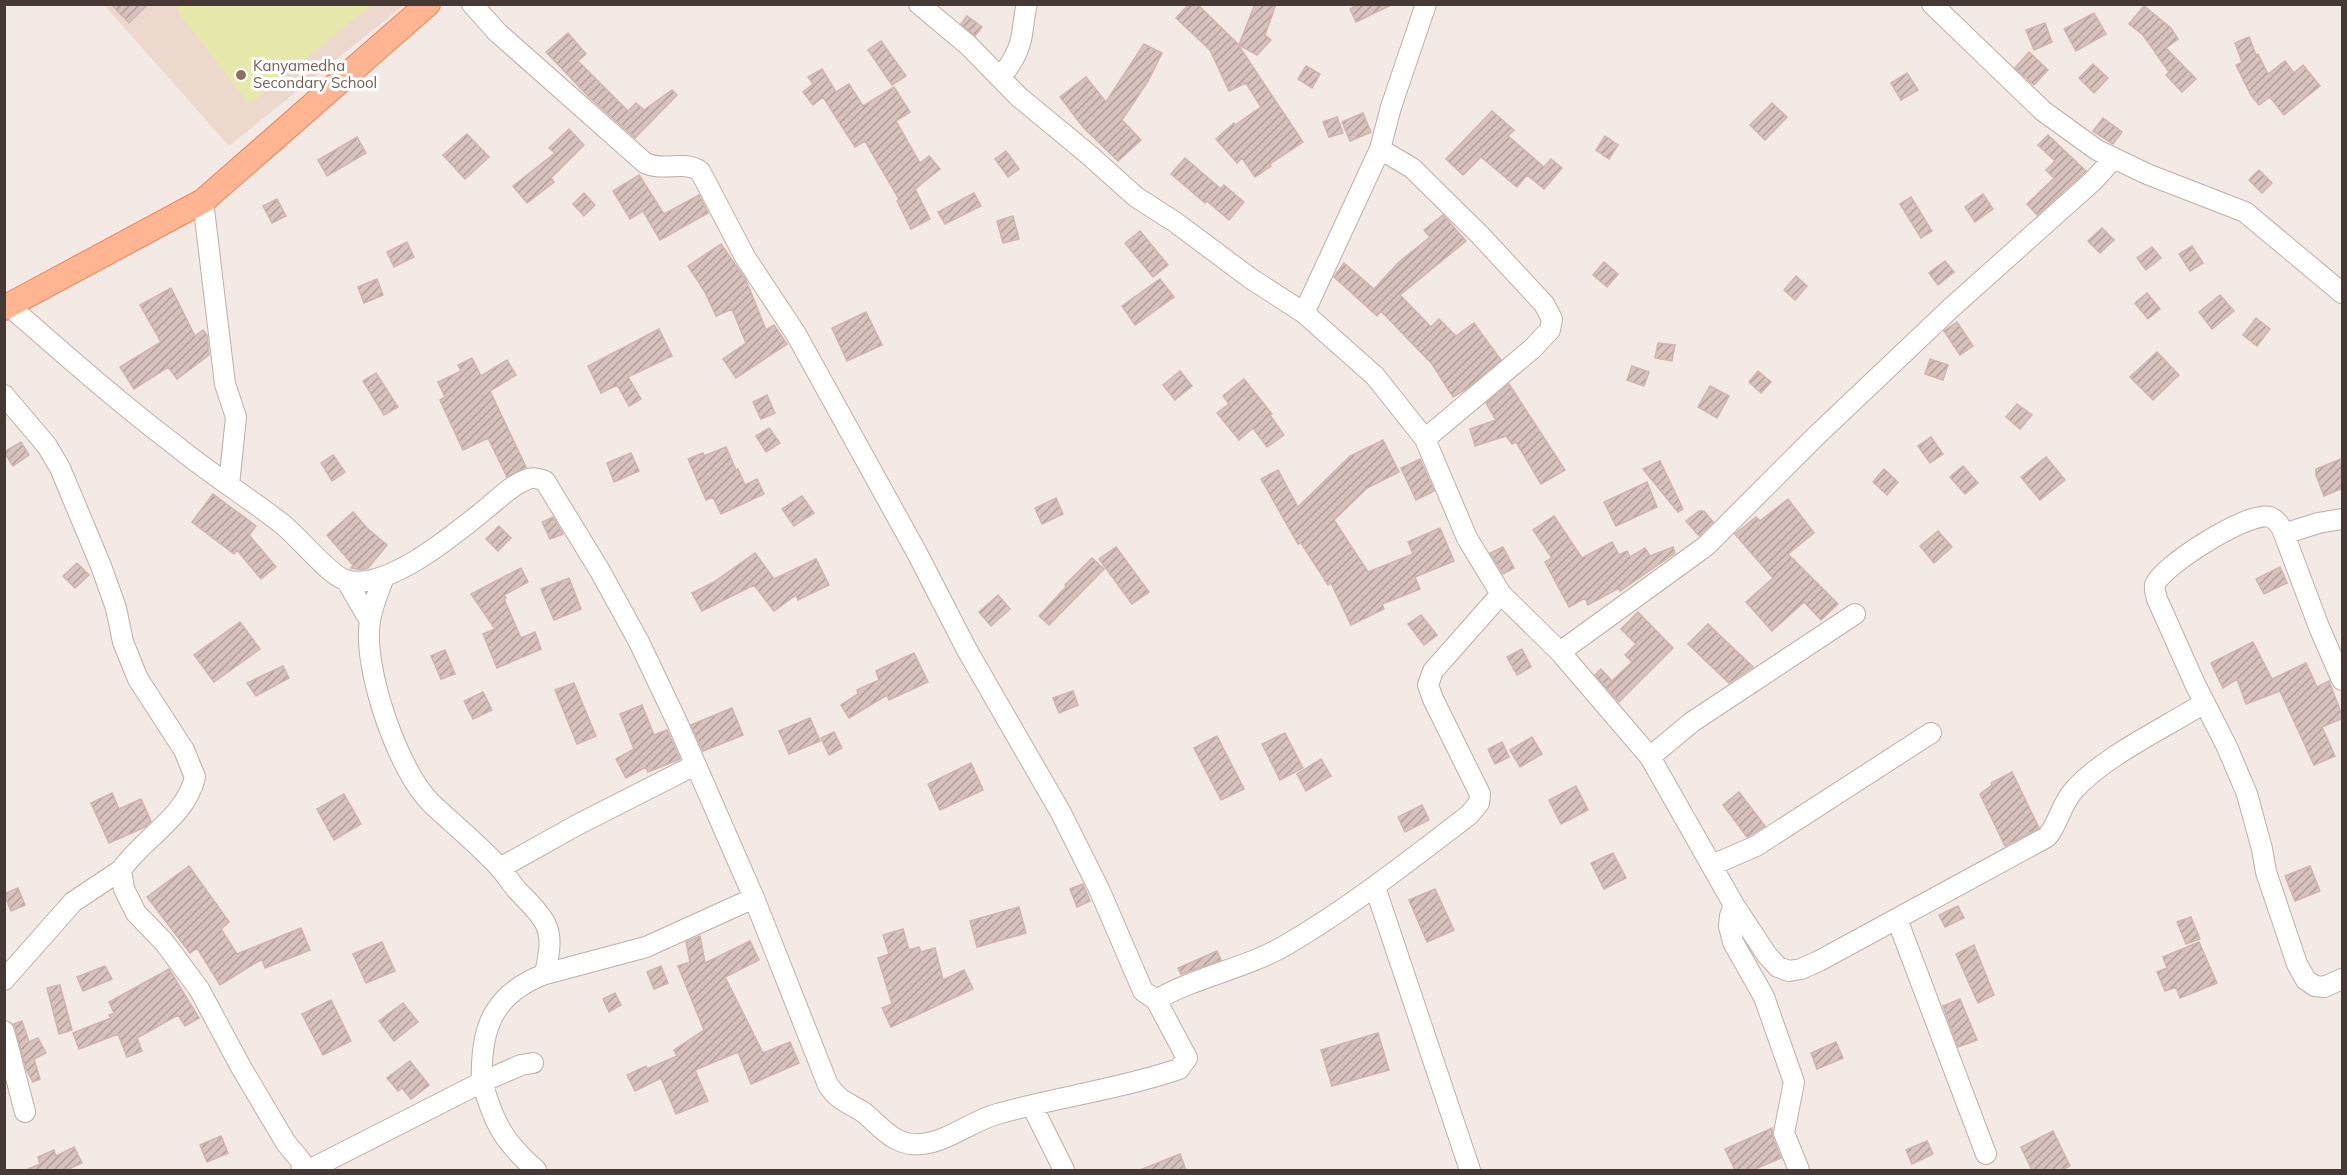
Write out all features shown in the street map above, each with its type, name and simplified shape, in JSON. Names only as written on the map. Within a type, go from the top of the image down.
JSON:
[{"type":"main road","points":[[6,307],[203,201],[428,4]]},
{"type":"street","points":[[346,580],[384,577],[410,564],[457,532],[508,491],[527,479],[545,481],[600,571],[639,642],[754,898],[828,1084],[836,1098],[863,1112],[895,1139],[920,1144],[936,1141],[995,1114],[1179,1068],[1187,1059],[1156,1000],[1143,991],[1099,889],[1061,813],[967,650],[917,553],[796,334],[745,257],[700,171],[692,166],[654,168],[645,163],[497,32],[472,4]]},
{"type":"street","points":[[919,4],[968,45],[1001,78],[1136,197],[1304,313],[1375,376],[1425,440],[1467,538],[1501,594],[1560,652],[1650,757],[1734,905],[1767,955],[1778,967],[1789,971],[1801,969],[1819,961],[2047,837],[2054,828],[2066,801],[2081,783],[2103,765],[2204,703]]},
{"type":"street","points":[[1001,78],[1020,45],[1022,21],[1028,4]]},
{"type":"street","points":[[1304,313],[1380,149],[1391,107],[1426,4]]},
{"type":"street","points":[[1932,4],[2043,111],[2097,150],[2147,174],[2244,212],[2343,293]]},
{"type":"street","points":[[1380,149],[1412,168],[1480,235],[1544,304],[1552,319],[1550,330],[1532,349],[1442,423],[1425,440]]},
{"type":"street","points":[[1560,652],[1706,546],[1866,388],[2093,180],[2114,158]]},
{"type":"street","points":[[203,201],[225,384],[236,417],[229,485]]},
{"type":"street","points":[[6,307],[176,447],[282,524],[334,573],[346,580],[370,621]]},
{"type":"street","points":[[4,395],[46,446],[60,468],[101,566],[116,608],[123,642],[138,679],[184,750],[195,777],[187,798],[170,819],[130,857],[121,870],[73,902],[4,980]]},
{"type":"street","points":[[2343,680],[2319,627],[2281,526],[2270,517],[2244,521],[2185,556],[2155,584],[2157,599],[2247,794],[2266,872],[2297,964],[2306,980],[2315,986],[2324,987],[2343,979]]},
{"type":"street","points":[[2284,534],[2318,523],[2343,519]]},
{"type":"street","points":[[384,577],[370,621],[373,673],[381,706],[411,777],[428,800],[500,868],[546,925],[550,939],[545,974]]},
{"type":"street","points":[[1156,1000],[1193,983],[1236,969],[1286,945],[1375,886],[1469,815],[1479,802],[1479,794],[1459,756],[1428,685],[1433,671],[1501,594]]},
{"type":"street","points":[[1650,757],[1692,722],[1855,614]]},
{"type":"street","points":[[1712,865],[1756,846],[1931,733]]},
{"type":"street","points":[[500,868],[577,825],[695,765]]},
{"type":"street","points":[[121,870],[124,889],[136,913],[164,942],[199,989],[242,1069],[286,1143],[301,1161],[302,1170]]},
{"type":"street","points":[[1375,886],[1470,1170]]},
{"type":"street","points":[[536,1170],[521,1157],[502,1134],[492,1115],[483,1082],[485,1035],[495,1011],[508,995],[529,980],[646,947],[754,898]]},
{"type":"street","points":[[1734,905],[1730,916],[1733,942],[1764,998],[1794,1083],[1784,1133],[1799,1170]]},
{"type":"street","points":[[1897,918],[1986,1154]]},
{"type":"street","points":[[4,1031],[25,1112]]},
{"type":"street","points":[[309,1170],[483,1082],[521,1065],[533,1063]]},
{"type":"street","points":[[1032,1106],[1064,1170]]},
{"type":"shaded area","name":"Kanyamedha Secondary School","points":[[104,5],[404,5],[229,146]]},
{"type":"green space","points":[[180,4],[372,5],[249,104],[176,9]]},
{"type":"building","points":[[111,4],[148,4],[129,23]]},
{"type":"building","points":[[1189,4],[1197,4],[1237,43],[1303,142],[1255,177],[1242,158],[1237,163],[1216,139],[1234,123],[1235,125],[1261,107],[1246,83],[1229,91],[1210,50],[1176,18]]},
{"type":"building","points":[[1255,4],[1276,4],[1265,35],[1271,40],[1257,55],[1239,45]]},
{"type":"building","points":[[1359,4],[1393,4],[1356,22],[1350,9]]},
{"type":"building","points":[[2144,6],[2171,28],[2178,39],[2166,48],[2196,79],[2182,92],[2166,75],[2169,72],[2143,35],[2129,24]]},
{"type":"building","points":[[2094,13],[2106,34],[2076,51],[2064,29]]},
{"type":"building","points":[[967,16],[982,27],[975,36],[961,24]]},
{"type":"building","points":[[2045,23],[2052,42],[2034,50],[2026,30]]},
{"type":"building","points":[[568,33],[586,54],[578,61],[628,111],[636,103],[644,110],[672,90],[677,95],[635,138],[589,97],[546,52]]},
{"type":"building","points":[[2249,37],[2256,55],[2258,54],[2268,74],[2285,61],[2294,73],[2303,65],[2320,86],[2284,115],[2270,97],[2259,105],[2251,95],[2236,65],[2242,62],[2235,43]]},
{"type":"building","points":[[881,41],[906,76],[892,85],[868,50]]},
{"type":"building","points":[[1144,44],[1162,53],[1148,81],[1122,120],[1141,140],[1118,161],[1083,127],[1060,97],[1086,77],[1106,102]]},
{"type":"building","points":[[2029,52],[2048,70],[2034,85],[2015,68]]},
{"type":"building","points":[[2093,64],[2108,78],[2094,93],[2079,78]]},
{"type":"building","points":[[1306,66],[1320,74],[1312,88],[1298,79]]},
{"type":"building","points":[[822,69],[836,92],[849,84],[863,106],[894,87],[910,112],[896,121],[920,163],[929,156],[940,169],[915,189],[930,219],[911,229],[897,201],[899,199],[865,141],[855,147],[823,97],[813,105],[803,92],[813,84],[808,77]]},
{"type":"building","points":[[1907,73],[1918,90],[1901,100],[1891,83]]},
{"type":"building","points":[[1772,103],[1787,117],[1765,140],[1750,125]]},
{"type":"building","points":[[1492,111],[1514,130],[1508,136],[1544,167],[1551,159],[1562,168],[1544,189],[1527,175],[1517,187],[1481,157],[1463,175],[1446,159]]},
{"type":"building","points":[[1363,113],[1371,132],[1350,141],[1342,122]]},
{"type":"building","points":[[1337,117],[1343,133],[1329,137],[1323,122]]},
{"type":"building","points":[[2103,118],[2122,132],[2113,144],[2093,131]]},
{"type":"building","points":[[569,129],[584,145],[551,178],[554,182],[527,203],[513,186],[555,153],[549,148]]},
{"type":"building","points":[[467,134],[489,157],[465,179],[443,155]]},
{"type":"building","points":[[2048,135],[2086,171],[2037,215],[2027,204],[2054,178],[2046,170],[2055,161],[2038,145]]},
{"type":"building","points":[[1605,136],[1618,145],[1609,159],[1596,150]]},
{"type":"building","points":[[357,137],[366,153],[327,176],[318,160]]},
{"type":"building","points":[[1006,151],[1019,169],[1008,177],[995,159]]},
{"type":"building","points":[[1185,158],[1221,189],[1224,185],[1244,202],[1229,220],[1171,174]]},
{"type":"building","points":[[2259,170],[2272,183],[2262,193],[2249,180]]},
{"type":"building","points":[[639,175],[664,214],[699,195],[708,213],[660,240],[643,211],[630,219],[613,191]]},
{"type":"building","points":[[584,193],[595,205],[584,216],[573,204]]},
{"type":"building","points":[[974,193],[981,206],[945,224],[938,212]]},
{"type":"building","points":[[1983,194],[1993,209],[1975,222],[1965,207]]},
{"type":"building","points":[[1911,197],[1932,231],[1921,238],[1900,204]]},
{"type":"building","points":[[277,199],[286,216],[272,223],[263,206]]},
{"type":"building","points":[[1443,215],[1466,241],[1400,295],[1431,327],[1439,319],[1456,336],[1474,323],[1501,360],[1453,397],[1432,364],[1381,311],[1377,316],[1334,277],[1344,263],[1374,289],[1399,262],[1430,237],[1424,230]]},
{"type":"building","points":[[1013,216],[1019,239],[1003,243],[997,221]]},
{"type":"building","points":[[2102,228],[2114,240],[2100,253],[2088,241]]},
{"type":"building","points":[[1140,231],[1168,265],[1153,277],[1125,243]]},
{"type":"building","points":[[407,242],[414,257],[394,267],[387,252]]},
{"type":"building","points":[[721,244],[746,280],[766,330],[774,325],[787,344],[736,378],[723,359],[746,343],[732,309],[716,316],[705,292],[688,266]]},
{"type":"building","points":[[2192,246],[2203,263],[2190,271],[2179,254]]},
{"type":"building","points":[[2152,247],[2161,258],[2146,270],[2137,258]]},
{"type":"building","points":[[1945,261],[1954,272],[1938,285],[1929,273]]},
{"type":"building","points":[[1604,262],[1618,274],[1607,287],[1593,275]]},
{"type":"building","points":[[1796,276],[1807,286],[1795,300],[1784,290]]},
{"type":"building","points":[[377,279],[383,295],[364,303],[358,287]]},
{"type":"building","points":[[1160,279],[1174,297],[1135,325],[1122,306]]},
{"type":"building","points":[[171,288],[195,336],[203,330],[207,335],[209,355],[177,379],[168,367],[134,389],[120,367],[161,342],[140,305]]},
{"type":"building","points":[[2147,293],[2160,309],[2148,319],[2135,303]]},
{"type":"building","points":[[2220,295],[2234,311],[2212,329],[2199,312]]},
{"type":"building","points":[[866,312],[882,345],[847,361],[832,328]]},
{"type":"building","points":[[2256,318],[2270,329],[2257,346],[2243,335]]},
{"type":"building","points":[[1957,322],[1973,346],[1960,355],[1944,331]]},
{"type":"building","points":[[659,329],[672,356],[628,377],[641,399],[629,406],[617,385],[601,393],[588,366]]},
{"type":"building","points":[[1658,343],[1675,345],[1672,361],[1655,358]]},
{"type":"building","points":[[2157,352],[2179,375],[2153,400],[2130,377]]},
{"type":"building","points":[[472,358],[481,376],[507,360],[516,375],[490,391],[526,467],[507,477],[488,438],[463,450],[440,400],[445,397],[438,382],[461,371],[458,365]]},
{"type":"building","points":[[1930,359],[1948,365],[1943,380],[1925,374]]},
{"type":"building","points":[[1632,366],[1649,372],[1644,386],[1627,380]]},
{"type":"building","points":[[1180,371],[1192,386],[1175,400],[1163,385]]},
{"type":"building","points":[[1758,371],[1771,382],[1761,393],[1749,382]]},
{"type":"building","points":[[376,373],[398,407],[384,415],[363,381]]},
{"type":"building","points":[[1244,379],[1272,414],[1270,415],[1284,435],[1267,447],[1253,428],[1239,440],[1217,413],[1229,404],[1223,396]]},
{"type":"building","points":[[1509,384],[1565,470],[1541,484],[1516,442],[1512,444],[1506,436],[1475,446],[1470,429],[1496,420],[1486,403]]},
{"type":"building","points":[[1710,386],[1729,396],[1717,418],[1698,407]]},
{"type":"building","points":[[767,395],[775,413],[761,419],[753,402]]},
{"type":"building","points":[[2017,404],[2032,415],[2020,429],[2006,417]]},
{"type":"building","points":[[769,428],[780,443],[766,452],[756,436]]},
{"type":"building","points":[[1931,437],[1943,454],[1930,463],[1918,446]]},
{"type":"building","points":[[1383,440],[1399,472],[1367,488],[1334,520],[1368,572],[1413,554],[1408,542],[1440,528],[1454,561],[1415,577],[1420,589],[1382,604],[1384,609],[1351,625],[1331,583],[1328,585],[1301,543],[1298,544],[1261,479],[1278,470],[1298,507],[1350,456]]},
{"type":"building","points":[[21,442],[29,455],[13,466],[4,452]]},
{"type":"building","points":[[726,447],[745,485],[757,479],[764,494],[721,514],[713,497],[706,500],[688,459],[703,453],[704,456]]},
{"type":"building","points":[[631,453],[639,471],[614,482],[607,463]]},
{"type":"building","points":[[333,455],[345,472],[332,481],[321,463]]},
{"type":"building","points":[[2046,457],[2065,480],[2040,500],[2021,477]]},
{"type":"building","points":[[2343,458],[2343,488],[2324,496],[2316,469]]},
{"type":"building","points":[[1420,459],[1434,491],[1416,500],[1401,468]]},
{"type":"building","points":[[1660,461],[1683,509],[1678,512],[1643,469]]},
{"type":"building","points":[[1963,466],[1978,483],[1965,494],[1950,477]]},
{"type":"building","points":[[1884,469],[1898,482],[1887,495],[1873,482]]},
{"type":"building","points":[[1647,482],[1657,507],[1616,526],[1604,502]]},
{"type":"building","points":[[213,494],[256,526],[249,535],[276,567],[261,579],[237,550],[234,554],[192,522]]},
{"type":"building","points":[[802,496],[814,513],[794,526],[782,509]]},
{"type":"building","points":[[1056,498],[1063,514],[1042,524],[1035,508]]},
{"type":"building","points":[[1788,499],[1814,533],[1788,554],[1838,604],[1821,620],[1804,602],[1772,631],[1746,602],[1773,578],[1735,534],[1756,517],[1760,521]]},
{"type":"building","points":[[1699,511],[1704,511],[1713,522],[1699,536],[1686,521]]},
{"type":"building","points":[[353,512],[387,545],[368,568],[361,570],[351,568],[353,565],[327,535]]},
{"type":"building","points":[[1554,516],[1582,558],[1612,542],[1619,555],[1627,551],[1630,557],[1645,548],[1650,556],[1673,547],[1675,553],[1620,591],[1619,588],[1588,605],[1585,598],[1569,607],[1545,562],[1552,558],[1533,530]]},
{"type":"building","points":[[553,517],[563,534],[550,539],[542,522]]},
{"type":"building","points":[[499,526],[511,538],[498,551],[486,539]]},
{"type":"building","points":[[1938,531],[1952,547],[1934,563],[1920,546]]},
{"type":"building","points":[[1116,547],[1149,592],[1132,604],[1099,559]]},
{"type":"building","points":[[1503,547],[1514,568],[1503,574],[1490,553]]},
{"type":"building","points":[[755,553],[774,579],[816,559],[829,585],[798,600],[796,595],[774,611],[754,585],[702,611],[692,593],[714,582]]},
{"type":"building","points":[[1092,558],[1104,569],[1049,625],[1039,616]]},
{"type":"building","points":[[77,563],[89,575],[75,588],[63,576]]},
{"type":"building","points":[[2280,567],[2287,583],[2264,594],[2256,579]]},
{"type":"building","points":[[521,568],[528,582],[504,595],[506,598],[504,599],[521,638],[535,632],[541,649],[497,668],[483,634],[495,629],[471,594]]},
{"type":"building","points":[[569,578],[581,609],[554,620],[541,589]]},
{"type":"building","points":[[998,595],[1010,609],[991,626],[979,612]]},
{"type":"building","points":[[1638,612],[1673,648],[1619,702],[1595,675],[1601,669],[1612,681],[1632,662],[1625,655],[1636,644],[1621,629]]},
{"type":"building","points":[[1421,615],[1437,635],[1424,645],[1408,624]]},
{"type":"building","points":[[240,622],[260,649],[214,682],[194,655]]},
{"type":"building","points":[[1708,624],[1753,667],[1729,683],[1688,644]]},
{"type":"building","points":[[2253,642],[2272,679],[2306,663],[2317,687],[2329,681],[2343,718],[2322,727],[2335,756],[2314,765],[2280,691],[2246,704],[2237,679],[2223,688],[2211,663]]},
{"type":"building","points":[[1522,649],[1531,667],[1517,675],[1507,657]]},
{"type":"building","points":[[445,650],[455,674],[441,679],[431,656]]},
{"type":"building","points":[[914,653],[928,682],[889,700],[887,695],[849,718],[841,705],[858,694],[857,690],[879,680],[876,671]]},
{"type":"building","points":[[283,666],[289,678],[256,696],[247,683]]},
{"type":"building","points":[[574,683],[596,736],[577,744],[555,690]]},
{"type":"building","points":[[1073,691],[1078,705],[1059,713],[1053,698]]},
{"type":"building","points":[[483,692],[492,710],[473,719],[464,701]]},
{"type":"building","points":[[642,705],[654,735],[667,730],[680,759],[648,772],[646,767],[626,778],[616,759],[634,749],[620,714]]},
{"type":"building","points":[[732,708],[743,735],[703,751],[691,725]]},
{"type":"building","points":[[810,718],[820,741],[789,754],[779,731]]},
{"type":"building","points":[[834,732],[842,748],[829,755],[821,738]]},
{"type":"building","points":[[1285,733],[1303,768],[1280,780],[1262,744]]},
{"type":"building","points":[[1217,736],[1244,789],[1221,800],[1194,748]]},
{"type":"building","points":[[1532,737],[1542,754],[1520,767],[1510,750]]},
{"type":"building","points":[[1502,742],[1509,757],[1495,764],[1488,749]]},
{"type":"building","points":[[1321,759],[1331,776],[1306,791],[1297,774]]},
{"type":"building","points":[[971,763],[983,790],[940,810],[928,784]]},
{"type":"building","points":[[2012,772],[2039,828],[2005,846],[1980,794],[1992,785],[1991,783]]},
{"type":"building","points":[[1576,786],[1588,810],[1561,824],[1549,800]]},
{"type":"building","points":[[1739,792],[1765,826],[1747,837],[1723,805]]},
{"type":"building","points":[[112,793],[119,809],[141,799],[151,821],[145,827],[109,843],[91,803]]},
{"type":"building","points":[[344,794],[361,824],[334,840],[317,809]]},
{"type":"building","points":[[1422,805],[1429,820],[1405,832],[1398,817]]},
{"type":"building","points":[[1613,853],[1626,878],[1604,889],[1591,863]]},
{"type":"building","points":[[189,866],[229,922],[221,929],[237,954],[301,928],[310,950],[265,968],[262,959],[220,985],[197,948],[190,953],[147,897]]},
{"type":"building","points":[[2310,866],[2320,891],[2295,901],[2285,876]]},
{"type":"building","points":[[1083,884],[1090,901],[1077,907],[1070,889]]},
{"type":"building","points":[[18,888],[25,905],[11,911],[4,894]]},
{"type":"building","points":[[1435,889],[1454,930],[1427,942],[1409,900]]},
{"type":"building","points":[[1958,906],[1964,918],[1945,927],[1939,915]]},
{"type":"building","points":[[1019,907],[1026,933],[977,947],[970,921]]},
{"type":"building","points":[[2191,917],[2200,939],[2186,944],[2177,922]]},
{"type":"building","points":[[903,929],[909,950],[919,947],[921,952],[935,948],[943,980],[964,970],[973,989],[891,1027],[882,1008],[892,1004],[878,958],[889,954],[883,935]]},
{"type":"building","points":[[700,936],[705,963],[750,941],[759,960],[725,977],[763,1053],[790,1042],[799,1063],[751,1084],[738,1052],[695,1070],[708,1101],[676,1114],[661,1078],[635,1091],[627,1075],[677,1056],[674,1050],[704,1030],[678,966],[690,962],[686,942]]},
{"type":"building","points":[[382,942],[395,971],[366,983],[353,954]]},
{"type":"building","points":[[2199,942],[2217,983],[2180,998],[2176,987],[2165,991],[2157,972],[2167,968],[2163,957]]},
{"type":"building","points":[[1974,945],[1994,995],[1978,1003],[1956,954]]},
{"type":"building","points":[[1217,951],[1221,960],[1181,974],[1178,968]]},
{"type":"building","points":[[105,966],[112,979],[83,991],[77,977]]},
{"type":"building","points":[[661,966],[668,983],[654,989],[647,972]]},
{"type":"building","points":[[169,969],[199,1018],[185,1026],[178,1015],[137,1038],[142,1051],[127,1057],[118,1034],[79,1049],[73,1033],[111,1018],[109,1015],[114,1013],[109,1002]]},
{"type":"building","points":[[60,985],[72,1030],[59,1034],[47,988]]},
{"type":"building","points":[[615,993],[621,1005],[609,1012],[603,999]]},
{"type":"building","points":[[1960,999],[1977,1040],[1958,1047],[1943,1006]]},
{"type":"building","points":[[331,1000],[351,1041],[323,1055],[302,1014]]},
{"type":"building","points":[[403,1003],[418,1022],[394,1041],[379,1021]]},
{"type":"building","points":[[22,1021],[29,1042],[38,1038],[46,1053],[34,1059],[40,1079],[33,1082],[26,1069],[14,1024]]},
{"type":"building","points":[[1378,1033],[1389,1070],[1332,1086],[1321,1050]]},
{"type":"building","points":[[1836,1042],[1843,1058],[1817,1069],[1811,1053]]},
{"type":"building","points":[[410,1061],[429,1085],[411,1099],[402,1088],[398,1091],[387,1078]]},
{"type":"building","points":[[1772,1128],[1773,1138],[1781,1158],[1753,1170],[1735,1170],[1725,1149]]},
{"type":"building","points":[[2053,1131],[2070,1166],[2062,1170],[2032,1170],[2021,1147]]},
{"type":"building","points":[[221,1136],[228,1153],[207,1162],[200,1145]]},
{"type":"building","points":[[1927,1141],[1933,1154],[1912,1164],[1906,1150]]},
{"type":"building","points":[[74,1147],[82,1163],[67,1170],[26,1170],[40,1164],[38,1157],[54,1150],[56,1156]]},
{"type":"building","points":[[1180,1154],[1186,1170],[1140,1170]]},
{"type":"place","name":"Kanyamedha Secondary School","points":[[241,75]]}]
